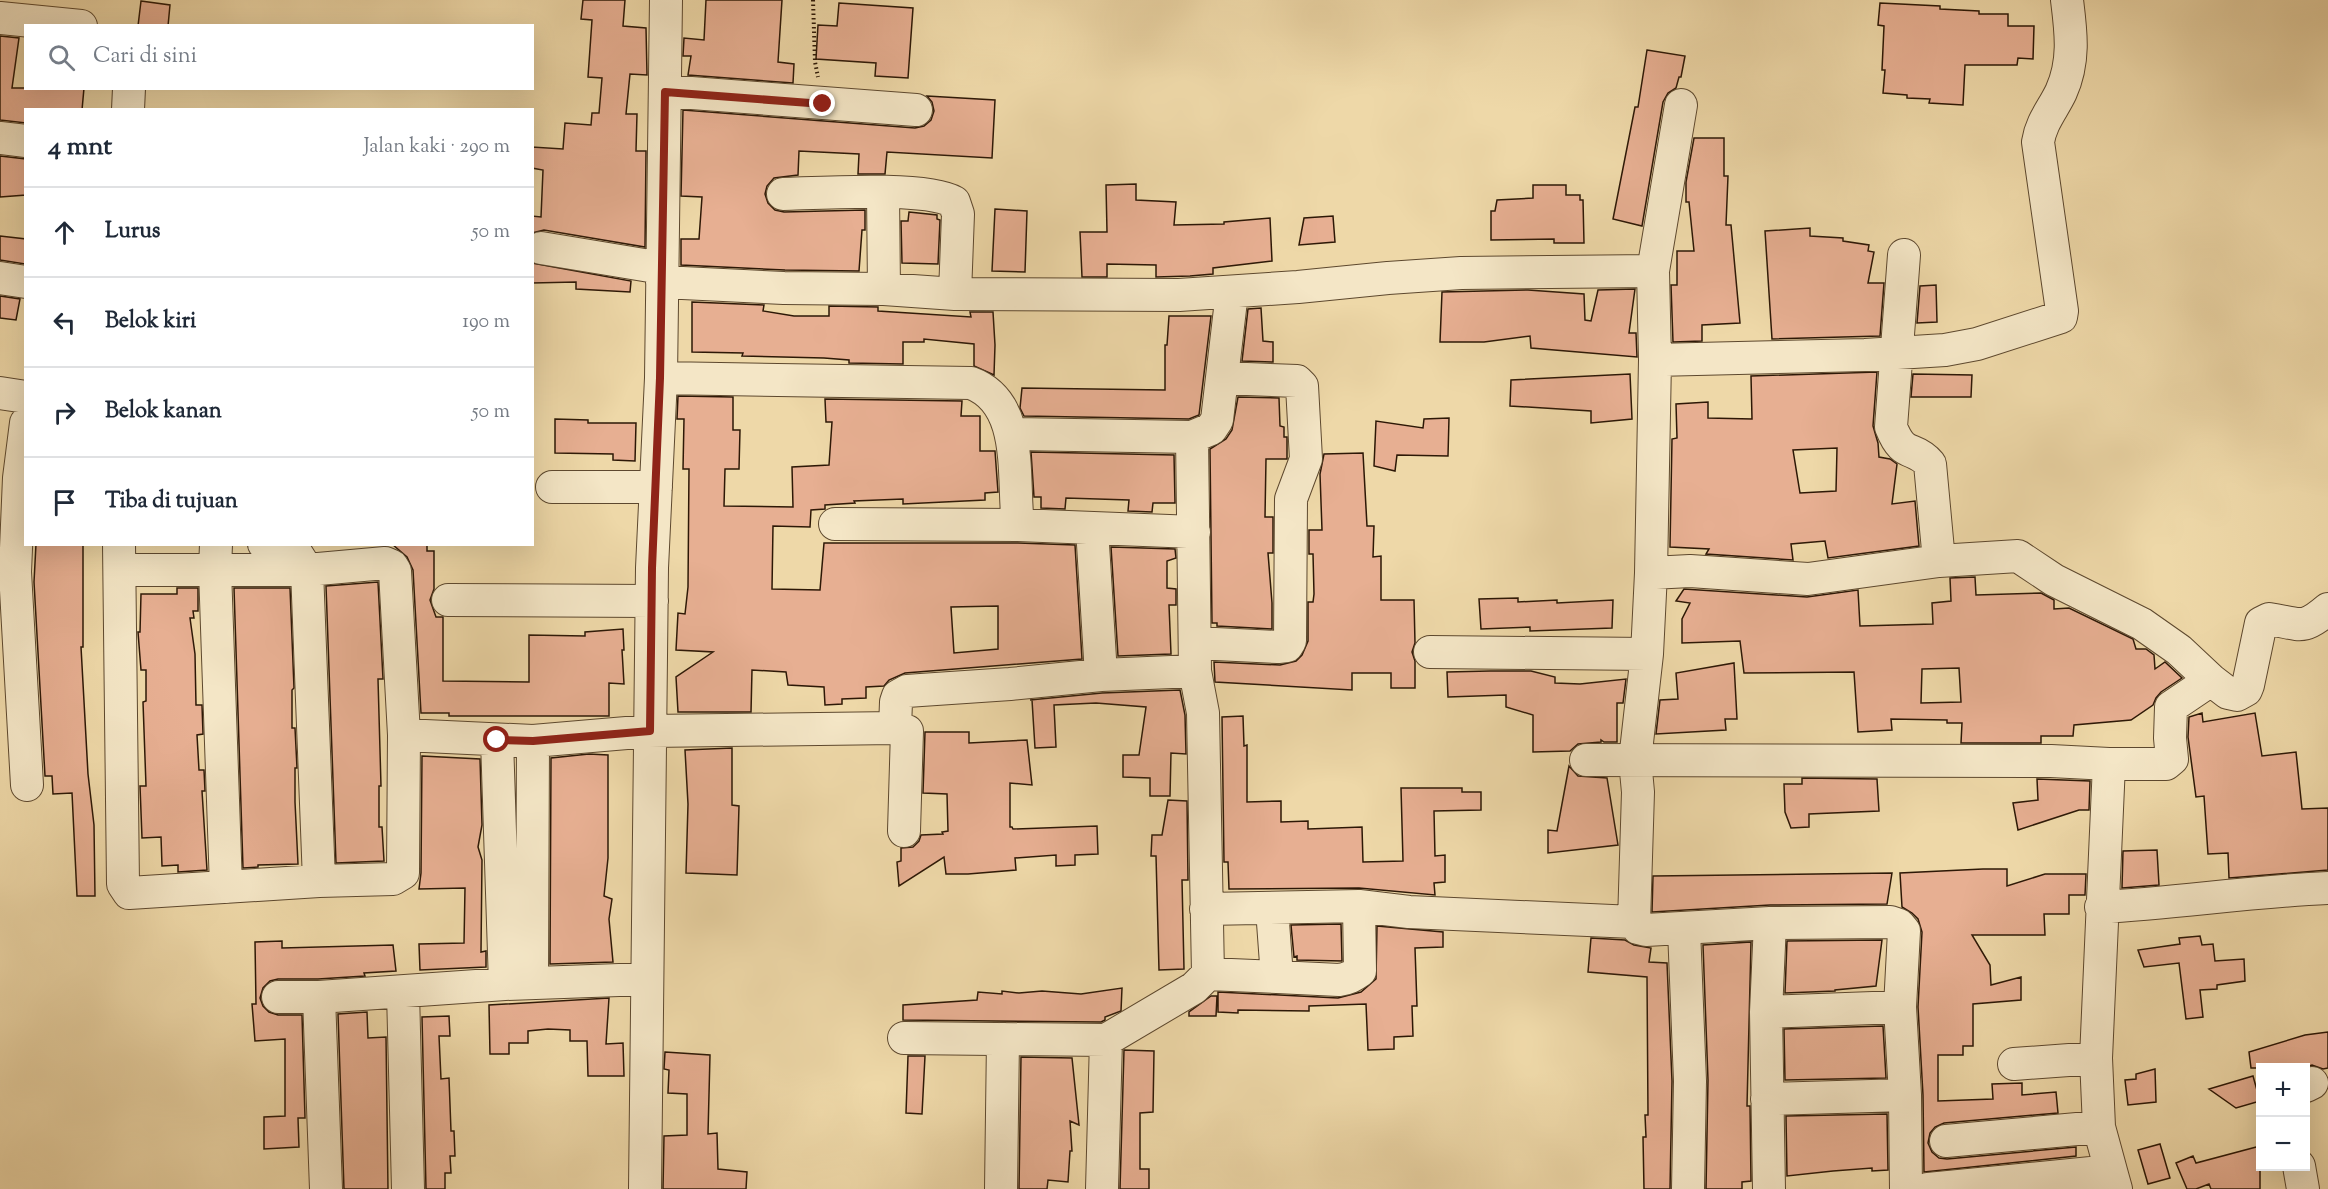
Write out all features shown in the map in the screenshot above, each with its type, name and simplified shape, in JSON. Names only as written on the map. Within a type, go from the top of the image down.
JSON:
[{"type":"street","points":[[645,1189],[652,601],[660,378],[666,0]]},
{"type":"street","points":[[1655,360],[1945,350],[1977,344],[2061,317],[2038,142],[2042,123],[2061,92],[2071,62],[2072,36],[2067,0]]},
{"type":"street","points":[[0,18],[61,24]]},
{"type":"street","points":[[128,108],[129,90]]},
{"type":"street","points":[[665,92],[916,110]]},
{"type":"street","points":[[1681,105],[1653,271],[1655,360],[1651,573],[1647,654],[1635,760],[1638,792],[1634,922],[1638,928],[1646,930],[1770,923],[1890,922],[1899,925],[1904,931],[1900,1007],[1905,1095],[1906,1189]]},
{"type":"street","points":[[0,138],[24,141]]},
{"type":"street","points":[[883,193],[884,289]]},
{"type":"street","points":[[783,194],[936,195],[954,202],[958,214],[955,294]]},
{"type":"street","points":[[541,248],[662,275],[784,288],[884,289],[955,294],[1168,295],[1232,292],[1461,273],[1653,271]]},
{"type":"street","points":[[1904,255],[1891,427],[1896,441],[1904,450],[1922,457],[1930,464],[1939,561]]},
{"type":"street","points":[[0,278],[24,282]]},
{"type":"street","points":[[1011,434],[1192,437],[1211,429],[1217,420],[1232,292]]},
{"type":"street","points":[[660,378],[971,383],[984,388],[994,395],[1011,434],[1018,525]]},
{"type":"street","points":[[895,728],[898,696],[907,692],[1101,675],[1195,657],[1287,646],[1290,641],[1291,500],[1306,459],[1302,386],[1297,381],[1222,378]]},
{"type":"street","points":[[0,393],[24,397]]},
{"type":"street","points":[[24,429],[9,477],[7,571],[27,785]]},
{"type":"street","points":[[904,1038],[1106,1040],[1194,988],[1208,974],[1203,713],[1195,657],[1192,437]]},
{"type":"street","points":[[552,487],[656,487]]},
{"type":"street","points":[[835,524],[1018,525],[1194,532]]},
{"type":"street","points":[[1092,528],[1101,675]]},
{"type":"street","points":[[274,546],[295,550],[307,570],[319,881]]},
{"type":"street","points":[[1651,573],[1690,571],[1808,579],[1939,561],[2018,556],[2054,580],[2142,624],[2179,650],[2228,693],[2237,695],[2242,694],[2248,685],[2261,623],[2269,619],[2299,626],[2305,625],[2328,609]]},
{"type":"street","points":[[120,557],[216,557],[307,570],[385,563],[392,566],[404,735],[403,873],[393,879],[319,881],[129,893],[124,888],[120,557]]},
{"type":"street","points":[[216,557],[226,887]]},
{"type":"street","points":[[448,600],[652,601]]},
{"type":"street","points":[[1430,652],[1647,654]]},
{"type":"street","points":[[1586,760],[2051,761],[2166,764],[2172,759],[2171,707],[2211,680]]},
{"type":"street","points":[[404,735],[533,741],[650,731],[895,728],[907,730],[904,831]]},
{"type":"street","points":[[497,740],[519,984]]},
{"type":"street","points":[[519,984],[533,741]]},
{"type":"street","points":[[1928,1189],[2114,1180],[2099,1127],[2096,1058],[2109,764]]},
{"type":"street","points":[[2101,907],[2164,903],[2270,890],[2328,888]]},
{"type":"street","points":[[1206,909],[1359,906],[1409,912],[1634,922]]},
{"type":"street","points":[[1208,974],[1347,979],[1360,970],[1359,906]]},
{"type":"street","points":[[1272,909],[1277,977]]},
{"type":"street","points":[[1769,1189],[1766,1012],[1770,923]]},
{"type":"street","points":[[1684,929],[1690,1081],[1688,1189]]},
{"type":"street","points":[[278,997],[319,997],[519,984],[647,979]]},
{"type":"street","points":[[403,992],[408,1189]]},
{"type":"street","points":[[319,997],[326,1189]]},
{"type":"street","points":[[1766,1012],[1900,1007]]},
{"type":"street","points":[[1001,1189],[1003,1039]]},
{"type":"street","points":[[1102,1189],[1106,1040]]},
{"type":"street","points":[[2014,1064],[2096,1058]]},
{"type":"street","points":[[1767,1099],[1905,1095]]},
{"type":"street","points":[[1946,1141],[2099,1127]]},
{"type":"street","points":[[2300,1171],[2303,1189]]},
{"type":"path","points":[[813,0],[815,62],[823,104]]},
{"type":"building","points":[[583,0],[625,0],[623,26],[646,28],[647,75],[630,74],[626,114],[637,114],[636,151],[646,151],[645,247],[544,230],[534,232],[534,216],[541,217],[543,170],[534,168],[534,147],[563,149],[565,123],[591,125],[592,113],[599,113],[602,78],[588,77],[592,20],[581,19]]},
{"type":"building","points":[[706,0],[782,0],[778,62],[794,64],[793,83],[688,75],[691,56],[683,56],[684,38],[704,40]]},
{"type":"building","points":[[141,1],[170,5],[168,24],[138,24]]},
{"type":"building","points":[[839,3],[913,8],[908,78],[875,76],[876,63],[816,59],[818,25],[837,26]]},
{"type":"building","points":[[1880,3],[1940,6],[1940,9],[1979,11],[1979,14],[2008,14],[2008,26],[2034,26],[2033,59],[2018,58],[2017,65],[1965,65],[1963,105],[1929,103],[1930,99],[1907,98],[1907,95],[1883,93],[1884,26],[1878,25]]},
{"type":"building","points":[[0,36],[19,38],[12,88],[84,90],[82,108],[24,108],[24,123],[0,120]]},
{"type":"building","points":[[1647,50],[1685,56],[1681,77],[1679,77],[1676,88],[1668,93],[1663,102],[1642,226],[1613,219],[1635,107],[1638,107]]},
{"type":"building","points":[[927,96],[995,100],[992,158],[887,152],[885,174],[858,174],[859,154],[799,151],[798,175],[774,178],[767,186],[765,194],[768,203],[775,210],[784,212],[865,210],[865,230],[862,230],[859,271],[681,265],[681,239],[699,239],[702,197],[681,196],[683,110],[915,128],[924,126],[931,120],[934,111],[932,102]]},
{"type":"building","points":[[1694,138],[1724,138],[1724,176],[1728,176],[1726,225],[1731,225],[1740,323],[1702,325],[1702,341],[1673,342],[1671,285],[1677,285],[1677,251],[1694,251],[1689,202],[1686,202],[1686,182]]},
{"type":"building","points":[[0,156],[24,159],[24,195],[0,197]]},
{"type":"building","points":[[1136,184],[1136,200],[1176,202],[1174,225],[1224,224],[1224,222],[1270,218],[1272,261],[1213,268],[1213,274],[1156,277],[1156,265],[1107,264],[1107,277],[1082,277],[1080,232],[1107,232],[1106,185]]},
{"type":"building","points":[[1533,185],[1566,185],[1566,195],[1580,195],[1580,200],[1583,200],[1584,243],[1554,243],[1554,239],[1491,240],[1491,211],[1495,211],[1497,200],[1533,198]]},
{"type":"building","points":[[995,209],[1027,211],[1025,272],[992,271]]},
{"type":"building","points":[[909,212],[937,215],[937,219],[940,220],[938,264],[902,263],[901,221],[908,221]]},
{"type":"building","points":[[1333,216],[1335,242],[1299,245],[1304,218]]},
{"type":"building","points":[[1810,228],[1810,236],[1843,238],[1843,241],[1869,245],[1868,251],[1874,252],[1868,283],[1884,283],[1880,336],[1772,339],[1765,231]]},
{"type":"building","points":[[0,236],[24,239],[24,264],[0,260]]},
{"type":"building","points":[[534,263],[631,281],[630,292],[576,289],[576,282],[534,283]]},
{"type":"building","points":[[1936,285],[1937,322],[1917,323],[1920,286]]},
{"type":"building","points":[[1635,289],[1629,333],[1636,333],[1637,357],[1531,348],[1530,336],[1484,342],[1440,342],[1442,292],[1528,290],[1584,294],[1585,320],[1591,321],[1598,290]]},
{"type":"building","points":[[0,296],[20,299],[16,320],[0,318]]},
{"type":"building","points":[[692,302],[764,305],[763,311],[794,316],[829,316],[829,306],[878,307],[878,311],[971,317],[970,312],[993,312],[994,375],[974,366],[974,344],[924,339],[924,342],[903,342],[903,364],[849,363],[849,360],[824,358],[692,352]]},
{"type":"building","points":[[1261,308],[1263,341],[1273,342],[1273,362],[1242,361],[1248,309]]},
{"type":"building","points":[[1169,316],[1211,316],[1199,415],[1189,419],[1024,416],[1020,408],[1022,388],[1165,390],[1165,345],[1167,345]]},
{"type":"building","points":[[1877,372],[1873,426],[1879,457],[1890,459],[1897,464],[1892,504],[1915,501],[1919,546],[1828,558],[1825,541],[1791,544],[1793,560],[1706,554],[1709,549],[1670,547],[1672,439],[1677,438],[1676,404],[1708,402],[1708,418],[1752,419],[1751,376]],"holes":[[[1837,448],[1836,491],[1800,493],[1793,450]]]},
{"type":"building","points":[[1630,374],[1632,419],[1591,423],[1591,411],[1510,406],[1511,380]]},
{"type":"building","points":[[1913,374],[1972,375],[1971,397],[1911,397]]},
{"type":"building","points":[[678,396],[733,397],[733,430],[740,430],[739,469],[725,469],[724,506],[793,507],[792,467],[829,465],[832,422],[826,422],[825,399],[962,401],[961,416],[980,416],[980,451],[995,451],[998,492],[985,493],[985,500],[903,504],[903,499],[825,505],[825,509],[811,510],[810,527],[773,526],[772,589],[820,590],[824,543],[1075,545],[1082,659],[905,673],[889,680],[884,686],[866,687],[866,698],[842,699],[842,704],[825,705],[824,687],[788,685],[786,672],[752,670],[751,712],[678,712],[676,677],[713,652],[676,650],[678,613],[685,614],[688,587],[689,469],[683,469],[684,419],[677,419]],"holes":[[[998,606],[998,649],[954,653],[951,607]]]},
{"type":"building","points":[[1238,397],[1279,398],[1280,426],[1284,427],[1284,437],[1287,437],[1287,459],[1266,459],[1265,517],[1273,517],[1273,553],[1268,553],[1272,629],[1217,626],[1217,623],[1212,623],[1210,449],[1226,439],[1232,430]]},
{"type":"building","points":[[1449,418],[1448,456],[1397,455],[1395,471],[1374,466],[1376,421],[1423,428],[1424,419]]},
{"type":"building","points":[[555,419],[588,420],[588,423],[636,423],[635,461],[613,460],[613,454],[555,453]]},
{"type":"building","points":[[1031,452],[1174,455],[1175,503],[1153,503],[1152,512],[1128,511],[1129,500],[1066,498],[1065,509],[1041,508],[1041,497],[1034,497]]},
{"type":"building","points":[[1363,453],[1367,526],[1374,526],[1373,557],[1381,556],[1381,600],[1414,600],[1415,643],[1412,652],[1415,661],[1415,688],[1391,688],[1391,673],[1352,673],[1352,690],[1215,682],[1214,662],[1280,665],[1296,661],[1302,655],[1308,641],[1308,602],[1313,602],[1314,594],[1313,554],[1309,554],[1309,530],[1322,530],[1320,474],[1324,454]]},
{"type":"building","points":[[36,546],[83,546],[83,647],[81,647],[88,774],[94,825],[95,896],[77,896],[72,793],[53,794],[52,776],[45,776],[34,582]]},
{"type":"building","points":[[394,546],[427,546],[427,551],[434,551],[434,589],[430,600],[436,617],[443,617],[443,681],[529,682],[529,635],[585,636],[585,632],[623,629],[624,684],[609,683],[609,716],[449,716],[449,713],[421,713],[413,570],[407,557]]},
{"type":"building","points":[[1111,547],[1175,549],[1176,558],[1167,561],[1167,588],[1176,589],[1176,605],[1169,605],[1171,654],[1118,656]]},
{"type":"building","points":[[1975,577],[1976,595],[2041,593],[2054,600],[2054,609],[2069,608],[2133,639],[2136,649],[2146,649],[2154,655],[2155,669],[2165,662],[2182,678],[2161,692],[2153,705],[2131,720],[2074,725],[2073,736],[2041,736],[2041,743],[1961,743],[1962,723],[1947,723],[1947,720],[1891,719],[1892,730],[1858,732],[1854,672],[1744,673],[1740,641],[1682,643],[1682,619],[1690,603],[1676,601],[1684,589],[1807,597],[1858,590],[1860,626],[1933,624],[1932,603],[1951,601],[1950,578]],"holes":[[[1959,668],[1961,702],[1921,703],[1922,669]]]},
{"type":"building","points":[[378,582],[383,679],[378,679],[381,786],[379,786],[379,827],[382,827],[384,861],[336,863],[326,586]]},
{"type":"building","points":[[177,588],[198,588],[198,611],[193,611],[194,618],[190,618],[195,654],[196,705],[202,705],[203,734],[197,735],[199,770],[204,770],[205,791],[202,791],[207,870],[178,872],[178,865],[162,866],[161,837],[142,838],[140,786],[146,786],[143,702],[146,701],[146,670],[141,670],[138,632],[140,632],[141,594],[177,594]]},
{"type":"building","points":[[234,588],[290,588],[294,688],[292,690],[292,728],[295,728],[297,768],[295,768],[295,802],[298,864],[258,865],[258,867],[243,868]]},
{"type":"building","points":[[1518,598],[1518,602],[1557,600],[1557,603],[1613,600],[1612,628],[1530,631],[1530,627],[1481,629],[1479,599]]},
{"type":"building","points":[[1734,663],[1737,719],[1725,719],[1726,730],[1656,734],[1660,700],[1678,699],[1676,673]]},
{"type":"building","points":[[1531,671],[1555,677],[1555,683],[1580,684],[1626,679],[1623,703],[1617,703],[1617,742],[1601,740],[1601,742],[1578,744],[1570,751],[1533,752],[1533,715],[1506,707],[1506,695],[1448,697],[1447,672]]},
{"type":"building","points":[[1180,690],[1185,715],[1186,754],[1171,753],[1170,796],[1150,796],[1150,778],[1123,777],[1123,755],[1139,755],[1146,707],[1096,703],[1054,705],[1056,747],[1035,748],[1032,700],[1030,700],[1102,693]]},
{"type":"building","points":[[2202,713],[2203,722],[2255,713],[2262,756],[2296,752],[2302,809],[2328,808],[2328,870],[2229,878],[2228,853],[2208,854],[2204,796],[2196,797],[2188,737],[2189,717]]},
{"type":"building","points":[[1243,716],[1244,746],[1247,745],[1247,802],[1281,801],[1281,822],[1308,821],[1308,829],[1362,827],[1363,862],[1403,861],[1401,788],[1462,788],[1462,792],[1481,792],[1481,810],[1434,811],[1435,856],[1445,855],[1445,882],[1434,883],[1435,895],[1359,888],[1229,889],[1228,862],[1224,862],[1222,717]]},
{"type":"building","points":[[925,732],[969,732],[969,743],[1027,740],[1032,785],[1010,783],[1010,827],[1013,829],[1097,826],[1098,854],[1075,855],[1075,865],[1056,866],[1056,855],[1015,858],[1016,870],[968,874],[946,874],[944,857],[899,886],[897,862],[901,861],[901,848],[913,847],[921,835],[943,834],[942,832],[948,831],[947,794],[923,793]]},
{"type":"building","points":[[732,748],[732,805],[739,806],[737,875],[686,873],[688,804],[685,750]]},
{"type":"building","points":[[589,754],[608,755],[608,858],[604,896],[612,899],[609,919],[613,962],[550,964],[551,758]]},
{"type":"building","points":[[422,756],[480,759],[482,825],[478,847],[482,860],[481,952],[486,951],[486,967],[420,970],[419,944],[464,943],[465,888],[419,889]]},
{"type":"building","points":[[1569,766],[1578,776],[1607,778],[1618,845],[1548,853],[1548,830],[1557,831]]},
{"type":"building","points":[[1802,778],[1877,779],[1879,811],[1809,814],[1809,827],[1791,828],[1785,812],[1784,784],[1802,784]]},
{"type":"building","points":[[2037,779],[2090,781],[2089,810],[2079,810],[2018,830],[2013,803],[2038,800]]},
{"type":"building","points":[[1168,800],[1187,801],[1188,880],[1182,880],[1184,969],[1159,970],[1156,856],[1151,856],[1152,835],[1162,835]]},
{"type":"building","points":[[2157,850],[2159,885],[2122,888],[2123,851]]},
{"type":"building","points":[[2007,869],[2007,886],[2045,874],[2086,874],[2085,895],[2069,895],[2069,914],[2044,914],[2045,935],[1972,935],[1990,965],[1991,985],[2021,977],[2021,1000],[1973,1004],[1973,1046],[1963,1046],[1963,1055],[1938,1055],[1938,1101],[1993,1099],[1992,1084],[2022,1083],[2022,1095],[2056,1092],[2058,1113],[1944,1123],[1935,1127],[1930,1133],[1928,1143],[1932,1152],[1939,1158],[1947,1159],[2076,1147],[2076,1156],[1924,1172],[1918,1007],[1922,932],[1918,919],[1902,907],[1900,873]]},
{"type":"building","points":[[1892,873],[1887,904],[1770,905],[1652,912],[1653,876]]},
{"type":"building","points":[[1341,924],[1342,961],[1297,960],[1297,956],[1294,957],[1291,925]]},
{"type":"building","points":[[1377,926],[1443,932],[1443,947],[1415,948],[1417,1006],[1412,1006],[1413,1036],[1394,1037],[1394,1049],[1368,1050],[1366,1004],[1309,1006],[1309,1011],[1218,1012],[1218,992],[1338,998],[1361,992],[1376,979]]},
{"type":"building","points":[[2200,936],[2202,945],[2213,944],[2215,961],[2244,959],[2245,981],[2217,985],[2217,989],[2200,990],[2203,1017],[2186,1019],[2179,963],[2144,967],[2138,950],[2180,944],[2179,938]]},
{"type":"building","points":[[1591,938],[1625,940],[1634,945],[1651,948],[1649,962],[1667,963],[1672,1081],[1670,1189],[1644,1189],[1643,1137],[1646,1137],[1645,1115],[1648,1115],[1647,977],[1588,972]]},
{"type":"building","points":[[1882,940],[1876,986],[1835,991],[1785,993],[1787,941]]},
{"type":"building","points":[[282,941],[282,948],[393,945],[396,971],[364,973],[365,976],[278,979],[270,981],[263,988],[260,998],[263,1006],[269,1012],[278,1015],[302,1015],[305,1118],[298,1118],[299,1147],[264,1149],[264,1117],[285,1116],[285,1039],[255,1041],[252,1004],[256,1004],[255,942]]},
{"type":"building","points":[[1751,942],[1747,1106],[1750,1106],[1751,1181],[1742,1182],[1742,1189],[1706,1189],[1708,1080],[1703,945]]},
{"type":"building","points":[[1122,988],[1121,1011],[1105,1017],[1105,1020],[1101,1022],[903,1020],[903,1005],[977,1000],[978,992],[1002,994],[1002,991],[1019,993],[1042,991],[1081,994]]},
{"type":"building","points":[[1211,996],[1217,996],[1216,1016],[1189,1016],[1189,1012]]},
{"type":"building","points":[[609,998],[606,1044],[623,1043],[624,1076],[588,1076],[587,1041],[570,1041],[570,1030],[528,1031],[528,1043],[509,1043],[509,1054],[490,1054],[489,1005]]},
{"type":"building","points":[[367,1012],[368,1038],[386,1037],[388,1189],[344,1189],[338,1014]]},
{"type":"building","points":[[449,1016],[450,1036],[439,1036],[441,1079],[449,1078],[451,1131],[454,1131],[455,1156],[450,1156],[451,1173],[445,1173],[445,1189],[426,1189],[422,1017]]},
{"type":"building","points":[[1883,1026],[1886,1078],[1785,1080],[1784,1029]]},
{"type":"building","points":[[2328,1032],[2328,1068],[2310,1066],[2310,1063],[2256,1063],[2256,1068],[2251,1068],[2249,1052],[2305,1035]]},
{"type":"building","points":[[1124,1050],[1154,1051],[1153,1112],[1140,1113],[1140,1169],[1149,1169],[1149,1189],[1120,1189]]},
{"type":"building","points":[[665,1052],[710,1055],[708,1134],[717,1133],[718,1169],[747,1172],[746,1189],[663,1189],[664,1136],[687,1135],[687,1094],[668,1093],[669,1070],[664,1069]]},
{"type":"building","points":[[908,1056],[925,1056],[922,1114],[906,1113]]},
{"type":"building","points":[[1021,1057],[1072,1058],[1079,1125],[1070,1121],[1072,1151],[1070,1151],[1068,1182],[1048,1180],[1047,1189],[1019,1189]]},
{"type":"building","points":[[2155,1069],[2156,1102],[2128,1105],[2125,1080],[2136,1079],[2136,1074]]},
{"type":"building","points":[[2253,1076],[2256,1102],[2236,1108],[2209,1089]]},
{"type":"building","points":[[1887,1114],[1888,1170],[1872,1171],[1872,1168],[1787,1176],[1786,1116]]},
{"type":"building","points":[[2160,1144],[2170,1178],[2148,1184],[2138,1150]]},
{"type":"building","points":[[2256,1147],[2256,1171],[2260,1171],[2260,1189],[2211,1189],[2209,1184],[2196,1189],[2187,1189],[2176,1163],[2193,1156],[2196,1163]]},
{"type":"route","points":[[497,740],[533,741],[650,731],[652,568],[660,378],[665,92],[823,104]]}]
